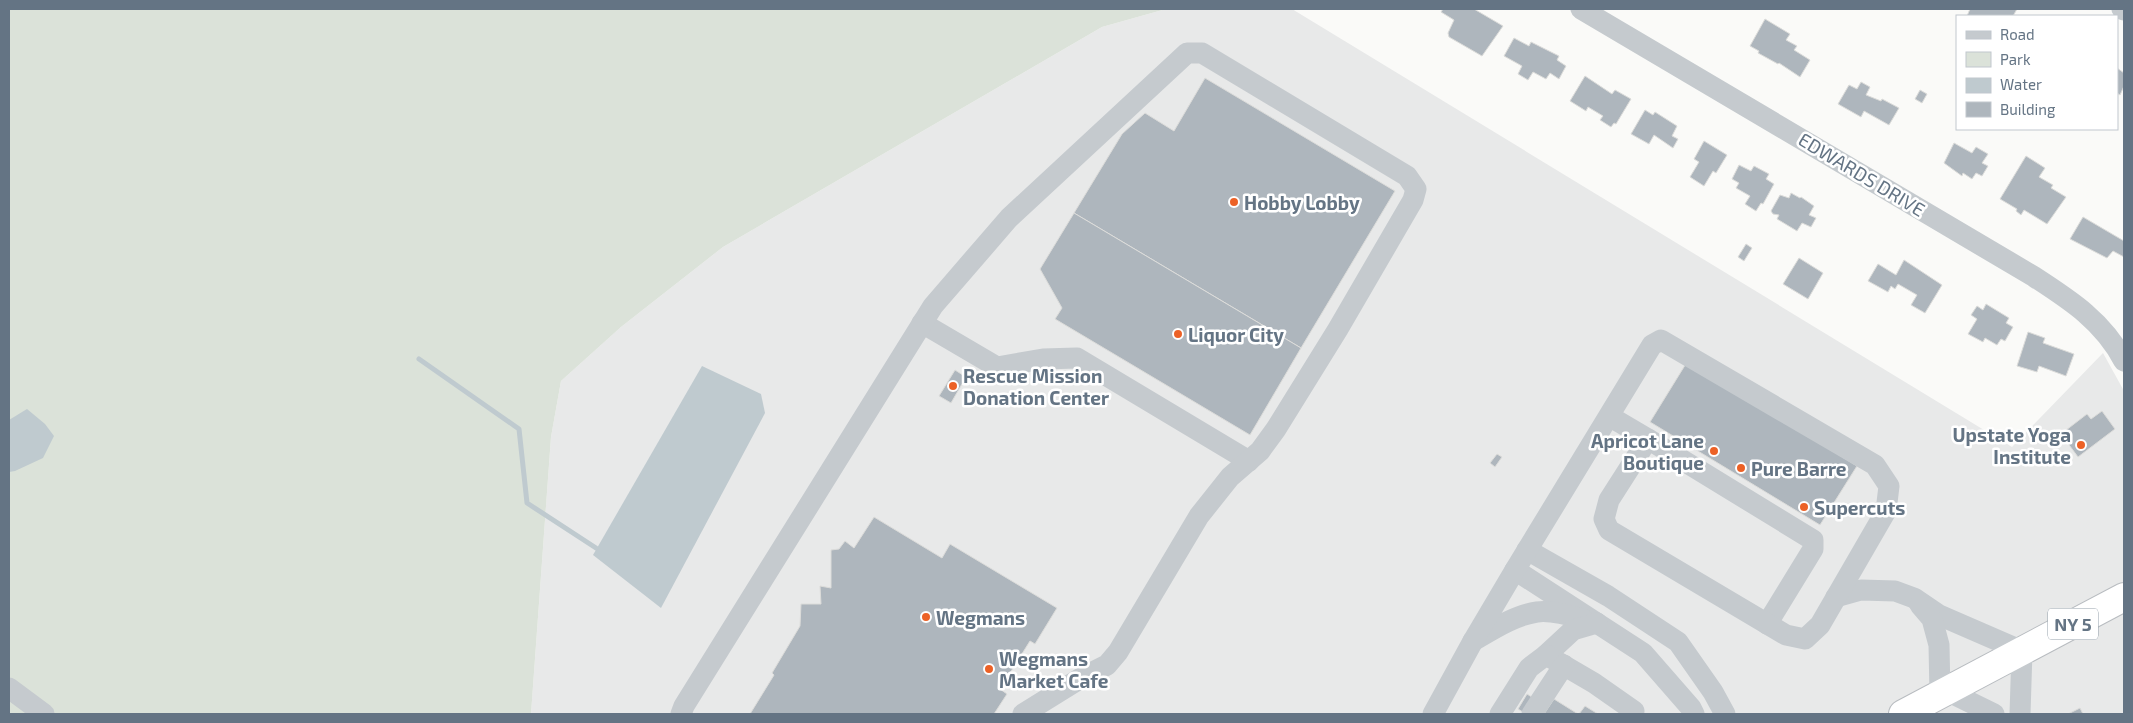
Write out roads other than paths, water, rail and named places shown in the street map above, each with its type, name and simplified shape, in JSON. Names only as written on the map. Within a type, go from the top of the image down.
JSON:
[{"type":"highway","name":"NY 5","points":[[1903,714],[2124,597]]},
{"type":"street","name":"EDWARDS DRIVE","points":[[1581,9],[2034,276],[2072,302],[2098,323],[2124,361]]},
{"type":"street","points":[[681,714],[694,689],[933,306],[1009,218],[1187,53],[1202,53],[1406,176],[1416,189],[1413,200],[1338,329],[1276,429],[1260,451],[1230,477],[1198,516],[1118,652],[1107,665],[1081,678],[1023,714]]},
{"type":"street","points":[[922,323],[997,367],[1043,359],[1078,358],[1249,461]]},
{"type":"street","points":[[1434,714],[1473,641],[1527,550],[1652,345],[1661,340],[1875,465],[1889,486],[1886,511],[1820,625],[1805,638],[1786,635],[1609,530],[1604,519],[1610,500],[1648,439]]},
{"type":"street","points":[[1609,416],[1813,540],[1813,549],[1766,624]]},
{"type":"street","points":[[1527,550],[1608,596],[1678,642],[1713,692],[1725,714]]},
{"type":"street","points":[[1515,570],[1643,653],[1691,708],[1694,714]]},
{"type":"street","points":[[1836,597],[1861,590],[1895,591],[1914,598],[1939,615],[2022,651],[2020,714]]},
{"type":"street","points":[[1914,598],[1932,619],[1939,645],[1943,693],[1994,714]]},
{"type":"street","points":[[1473,641],[1498,627],[1537,612],[1567,614],[1598,623]]},
{"type":"street","points":[[1532,714],[1555,660],[1574,630],[1598,623]]},
{"type":"street","points":[[1500,714],[1529,668],[1555,660],[1610,694],[1634,711],[1633,714]]},
{"type":"street","points":[[9,688],[44,714]]},
{"type":"water","points":[[702,366],[761,394],[765,413],[661,608],[593,555]]},
{"type":"water","points":[[27,409],[45,424],[54,436],[43,458],[9,472],[9,420]]},
{"type":"waterway","points":[[419,359],[519,429],[527,503],[596,548]]},
{"type":"place","name":"Hobby Lobby","points":[[1234,202]]},
{"type":"place","name":"Liquor City","points":[[1178,334]]},
{"type":"place","name":"Rescue Mission Donation Center","points":[[953,386]]},
{"type":"place","name":"Upstate Yoga Institute","points":[[2081,445]]},
{"type":"place","name":"Apricot Lane Boutique","points":[[1714,451]]},
{"type":"place","name":"Pure Barre","points":[[1741,468]]},
{"type":"place","name":"Supercuts","points":[[1804,507]]},
{"type":"place","name":"Wegmans","points":[[926,617]]},
{"type":"place","name":"Wegmans Market Cafe","points":[[989,669]]}]
